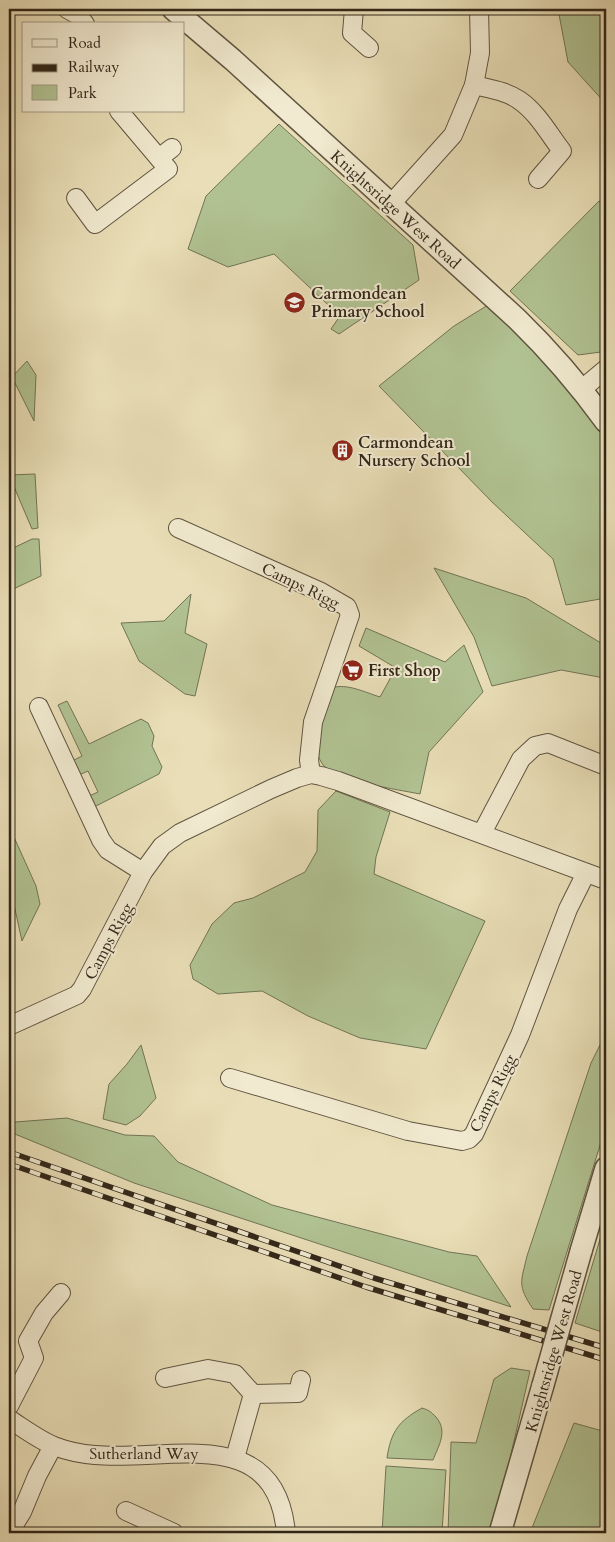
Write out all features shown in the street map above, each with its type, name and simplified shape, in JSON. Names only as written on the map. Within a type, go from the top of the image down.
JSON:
[{"type":"street","points":[[67,9],[78,15],[83,22]]},
{"type":"street","name":"Knightsridge West Road","points":[[173,9],[233,60],[517,318],[582,389],[606,422]]},
{"type":"street","points":[[354,9],[352,33],[369,48]]},
{"type":"street","points":[[391,204],[453,135],[474,85],[480,53],[479,9]]},
{"type":"street","points":[[474,85],[502,92],[519,100],[567,146],[538,179]]},
{"type":"street","points":[[76,198],[95,224],[166,158],[120,112]]},
{"type":"street","points":[[582,389],[606,369]]},
{"type":"street","name":"Camps Rigg","points":[[9,1026],[77,995],[82,989],[144,872],[162,846],[180,833],[271,789],[311,774],[309,751],[313,722],[350,615],[346,608],[322,592],[178,528]]},
{"type":"street","points":[[39,707],[101,840],[108,850],[144,872]]},
{"type":"street","points":[[482,833],[521,759],[535,746],[548,743],[606,766]]},
{"type":"street","points":[[311,774],[482,833],[606,880]]},
{"type":"street","name":"Camps Rigg","points":[[230,1078],[408,1131],[462,1141],[469,1139],[474,1134],[520,1035],[568,909],[586,873]]},
{"type":"street","name":"Knightsridge West Road","points":[[500,1533],[606,1168]]},
{"type":"street","points":[[9,1406],[41,1359],[28,1340],[44,1314],[61,1293]]},
{"type":"street","points":[[165,1378],[208,1369],[235,1374],[253,1394],[298,1393],[301,1380]]},
{"type":"street","points":[[235,1458],[253,1394]]},
{"type":"street","name":"Sutherland Way","points":[[9,1419],[53,1446],[74,1452],[97,1455],[202,1453],[235,1458],[264,1477],[278,1496],[285,1518],[286,1533]]},
{"type":"street","points":[[9,1533],[22,1512],[36,1476],[53,1446]]},
{"type":"street","points":[[126,1511],[174,1533]]},
{"type":"green space","points":[[558,9],[606,9],[606,104],[568,62]]},
{"type":"green space","points":[[279,124],[413,245],[419,280],[339,334],[331,329],[340,316],[274,254],[228,267],[188,249],[206,196]]},
{"type":"green space","points":[[599,201],[606,206],[606,347],[601,352],[578,355],[510,291]]},
{"type":"green space","points":[[488,305],[558,372],[606,436],[606,598],[566,605],[553,559],[492,502],[379,386],[454,326]]},
{"type":"green space","points":[[27,361],[36,375],[34,421],[12,377]]},
{"type":"green space","points":[[35,474],[38,528],[32,529],[9,475]]},
{"type":"green space","points":[[32,539],[39,539],[41,576],[9,591],[9,550]]},
{"type":"green space","points":[[434,568],[526,598],[606,646],[606,681],[599,677],[561,670],[492,686],[474,637]]},
{"type":"green space","points":[[191,594],[185,633],[207,644],[195,696],[185,694],[139,661],[121,623],[164,621]]},
{"type":"green space","points":[[366,628],[445,662],[464,645],[483,692],[429,752],[420,794],[356,781],[343,776],[324,766],[317,754],[319,729],[331,688],[349,687],[380,697],[396,668],[359,646]]},
{"type":"green space","points":[[67,701],[89,744],[141,719],[148,723],[154,736],[152,746],[162,767],[159,774],[92,808],[87,797],[98,792],[88,771],[77,776],[70,762],[82,756],[58,705]]},
{"type":"green space","points":[[336,791],[390,812],[376,857],[374,874],[485,921],[426,1049],[360,1038],[308,1016],[262,991],[218,994],[193,979],[190,965],[212,924],[234,903],[253,898],[305,872],[317,851],[318,810]]},
{"type":"green space","points":[[9,826],[36,886],[40,904],[22,941],[9,882]]},
{"type":"green space","points":[[606,1033],[606,1126],[549,1310],[533,1309],[522,1289],[523,1272],[527,1256],[591,1063]]},
{"type":"green space","points":[[141,1045],[156,1098],[140,1116],[126,1125],[103,1119],[109,1084]]},
{"type":"green space","points":[[67,1118],[125,1135],[154,1136],[178,1162],[272,1205],[449,1252],[477,1256],[511,1307],[134,1183],[10,1132],[15,1122]]},
{"type":"green space","points":[[606,1219],[606,1330],[602,1332],[575,1323]]},
{"type":"green space","points":[[511,1368],[530,1371],[493,1533],[448,1533],[451,1442],[476,1443],[494,1379]]},
{"type":"green space","points":[[422,1408],[430,1411],[440,1422],[442,1433],[433,1460],[387,1458],[391,1441],[397,1428],[407,1418]]},
{"type":"green space","points":[[574,1423],[606,1432],[606,1533],[530,1533]]},
{"type":"green space","points":[[386,1466],[446,1470],[442,1533],[382,1533]]},
{"type":"railway","points":[[9,1152],[374,1278],[606,1348]]},
{"type":"railway","points":[[9,1164],[366,1287],[606,1360]]},
{"type":"place","name":"Carmondean Primary School","points":[[295,302]]},
{"type":"place","name":"Carmondean Nursery School","points":[[342,451]]},
{"type":"place","name":"First Shop","points":[[352,670]]}]
